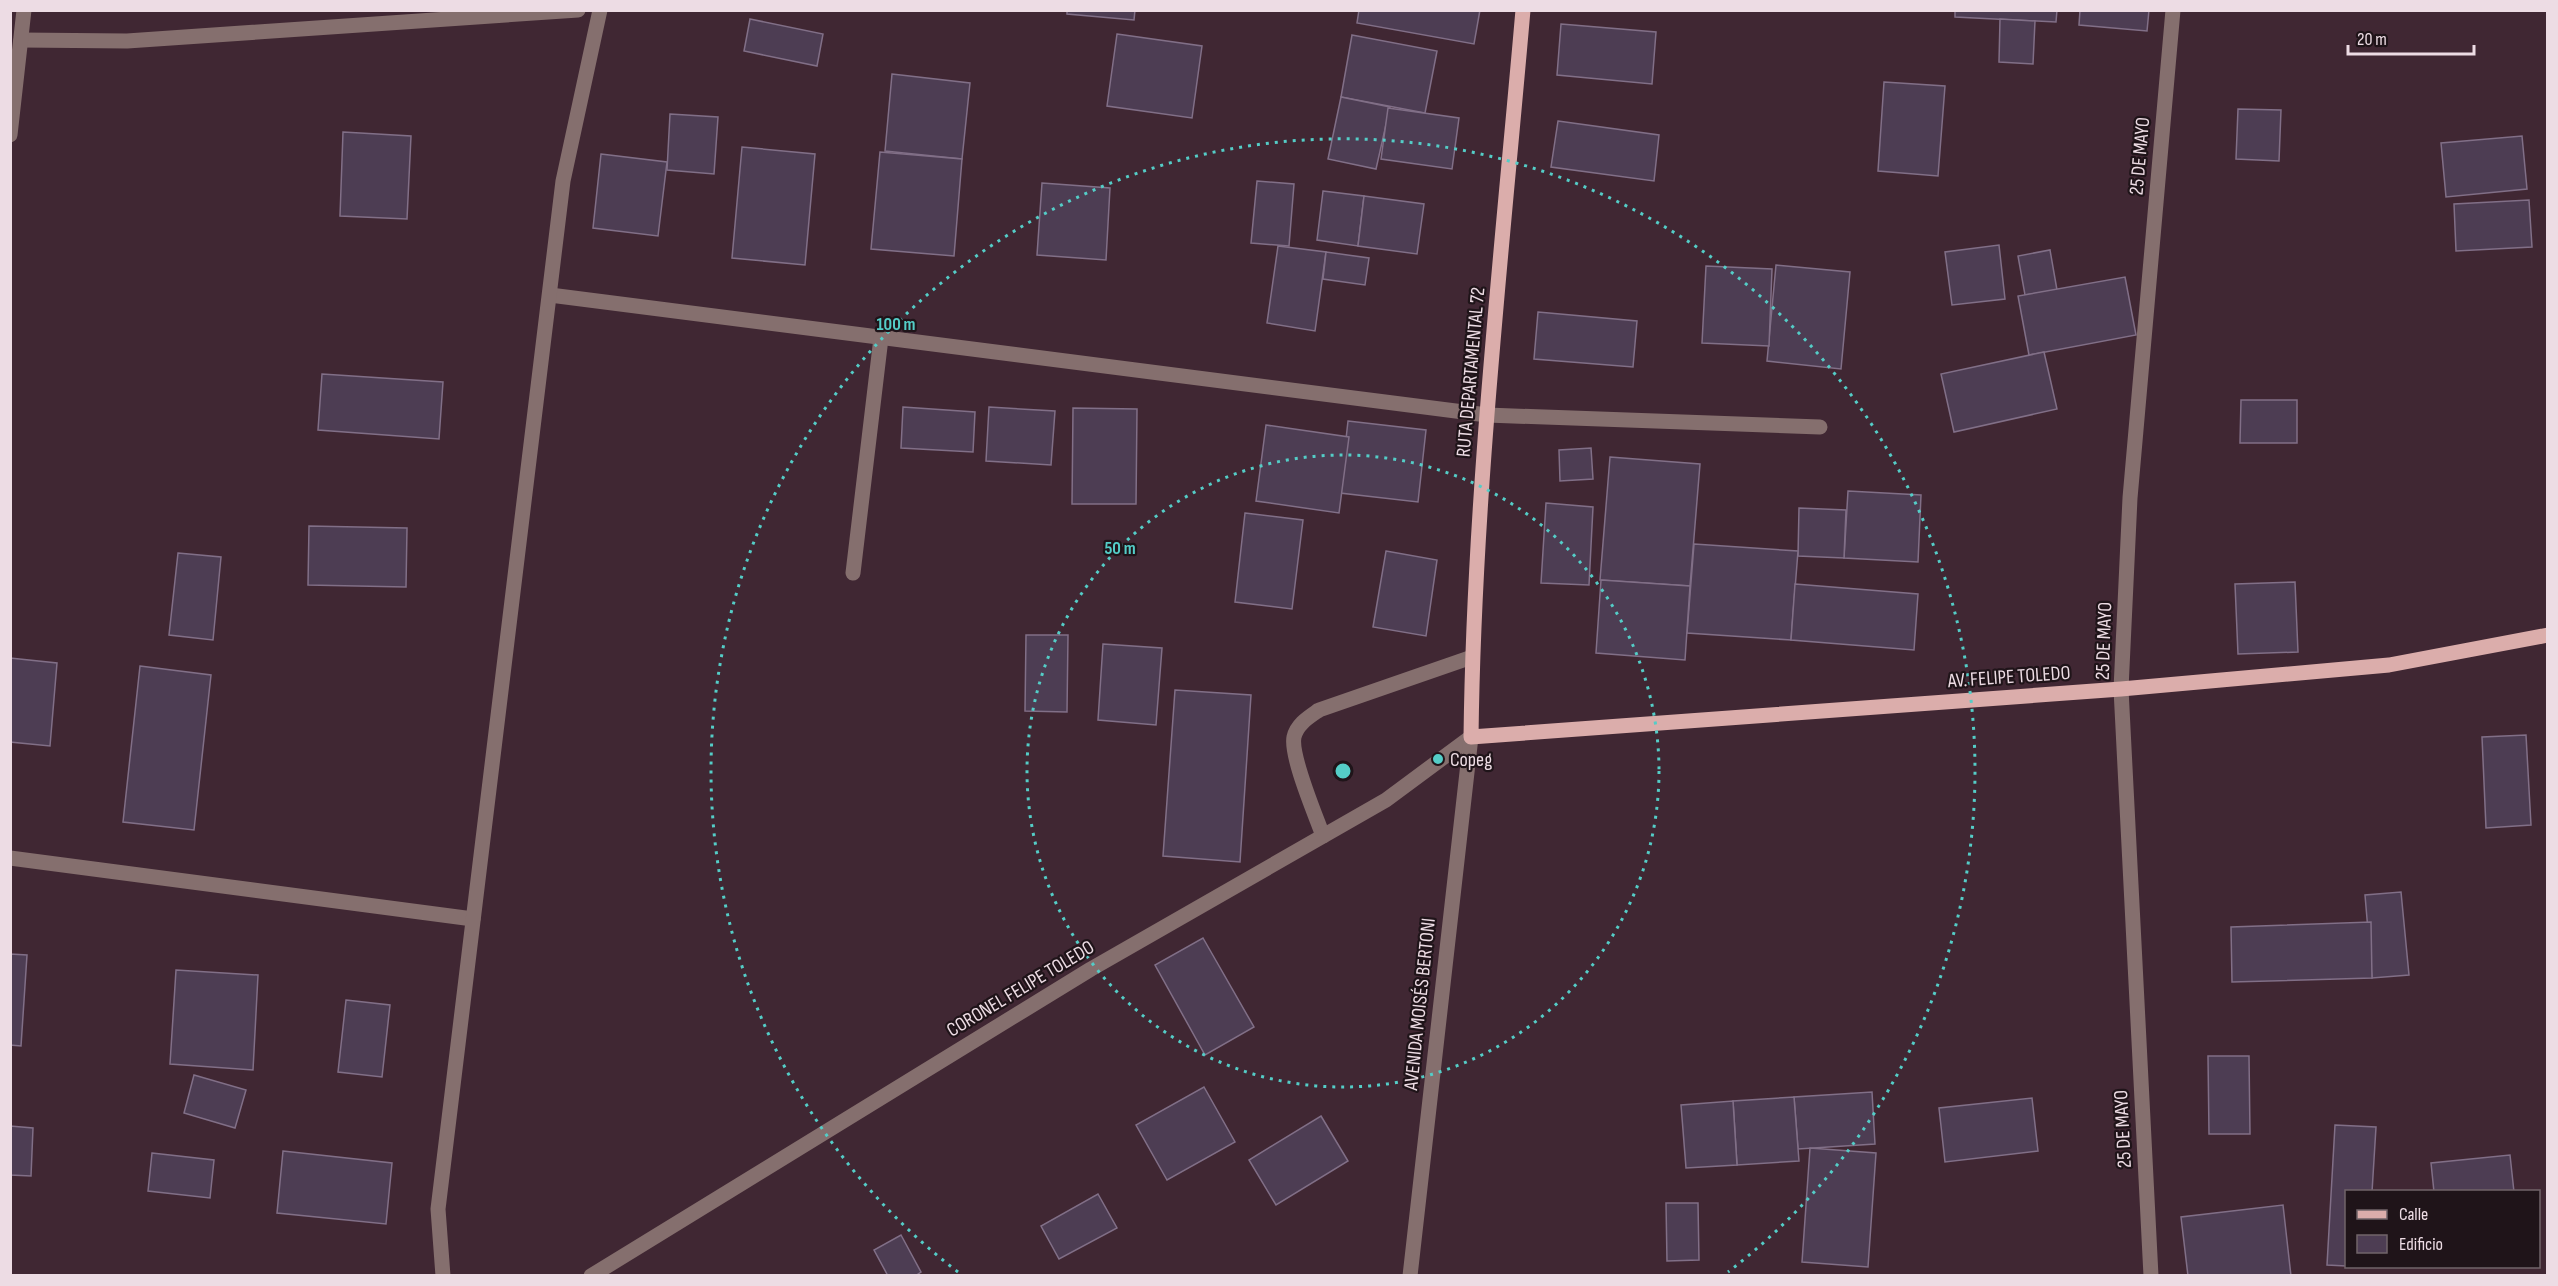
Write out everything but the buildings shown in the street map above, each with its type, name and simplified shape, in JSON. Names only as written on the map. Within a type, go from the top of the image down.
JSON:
[{"type":"main road","name":"RUTA DEPARTAMENTAL 72","points":[[1471,737],[1472,657],[1487,415],[1523,10]]},
{"type":"main road","name":"AV. FELIPE TOLEDO","points":[[1471,737],[2121,689],[2389,665],[2547,635]]},
{"type":"street","points":[[10,135],[24,10]]},
{"type":"street","points":[[21,40],[127,41],[578,10]]},
{"type":"street","points":[[443,1275],[438,1209],[563,181],[600,10]]},
{"type":"street","name":"25 DE MAYO","points":[[2151,1275],[2121,689],[2130,498],[2173,10]]},
{"type":"street","points":[[550,295],[1487,415],[1820,427]]},
{"type":"street","points":[[853,573],[881,338]]},
{"type":"street","points":[[1323,836],[1295,755],[1294,737],[1304,720],[1319,710],[1472,657]]},
{"type":"street","name":"CORONEL FELIPE TOLEDO","points":[[591,1275],[1090,969],[1386,800],[1471,737]]},
{"type":"street","name":"AVENIDA MOISÉS BERTONI","points":[[1410,1275],[1471,737]]},
{"type":"street","points":[[10,858],[473,919]]},
{"type":"place","name":"Copeg","points":[[1438,759]]}]
